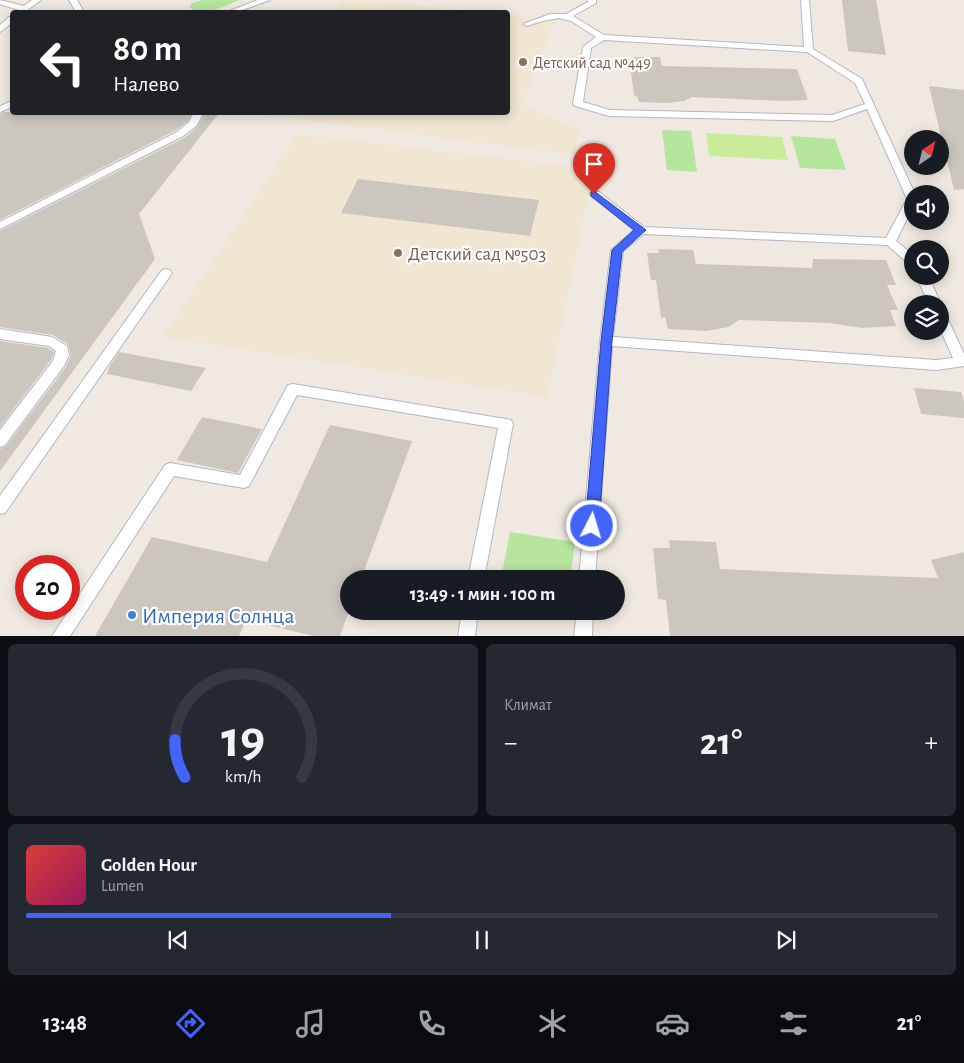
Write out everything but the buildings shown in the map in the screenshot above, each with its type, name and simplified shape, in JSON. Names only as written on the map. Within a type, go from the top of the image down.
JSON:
[{"type":"lane","points":[[24,10],[37,0]]},
{"type":"lane","points":[[237,10],[266,0]]},
{"type":"lane","points":[[568,16],[592,3],[592,0]]},
{"type":"lane","points":[[806,0],[809,50]]},
{"type":"lane","points":[[0,1],[21,10]]},
{"type":"lane","points":[[527,24],[547,15],[568,16],[602,37],[809,50],[859,81],[912,199],[890,242]]},
{"type":"lane","points":[[0,29],[10,21]]},
{"type":"lane","points":[[602,37],[587,48],[578,104],[609,113],[833,118],[870,105]]},
{"type":"lane","points":[[0,226],[180,134],[193,124],[198,115]]},
{"type":"lane","points":[[594,194],[640,230],[890,242],[904,253]]},
{"type":"lane","points":[[588,570],[606,341],[617,250],[640,230]]},
{"type":"lane","points":[[0,508],[166,273]]},
{"type":"lane","points":[[0,334],[52,342],[62,349],[59,363],[0,441]]},
{"type":"lane","points":[[606,341],[936,365],[963,363],[949,334]]},
{"type":"lane","points":[[60,636],[170,469],[244,482],[293,389],[506,424],[478,570]]},
{"type":"lane","points":[[466,636],[469,620]]},
{"type":"lane","points":[[583,636],[584,620]]},
{"type":"shaded area","points":[[343,0],[366,0],[462,10],[335,10]]},
{"type":"shaded area","name":"Детский сад №449","points":[[510,15],[555,20],[522,104],[581,130],[573,155],[269,115],[510,115]]},
{"type":"shaded area","name":"Детский сад №503","points":[[296,134],[594,169],[547,397],[163,337]]},
{"type":"green space","points":[[203,0],[240,0],[212,10],[194,10],[189,7],[192,3]]},
{"type":"green space","points":[[662,130],[691,131],[697,172],[667,170]]},
{"type":"green space","points":[[706,133],[782,137],[788,160],[709,156]]},
{"type":"green space","points":[[791,136],[835,139],[846,170],[800,168]]},
{"type":"green space","points":[[510,532],[575,542],[571,570],[503,570]]},
{"type":"place","name":"Детский сад №449","points":[[523,62]]},
{"type":"place","name":"Детский сад №503","points":[[398,253]]},
{"type":"place","name":"Империя Солнца","points":[[132,615]]},
{"type":"route","points":[[592,526],[606,341],[617,250],[640,230],[594,194]]}]
